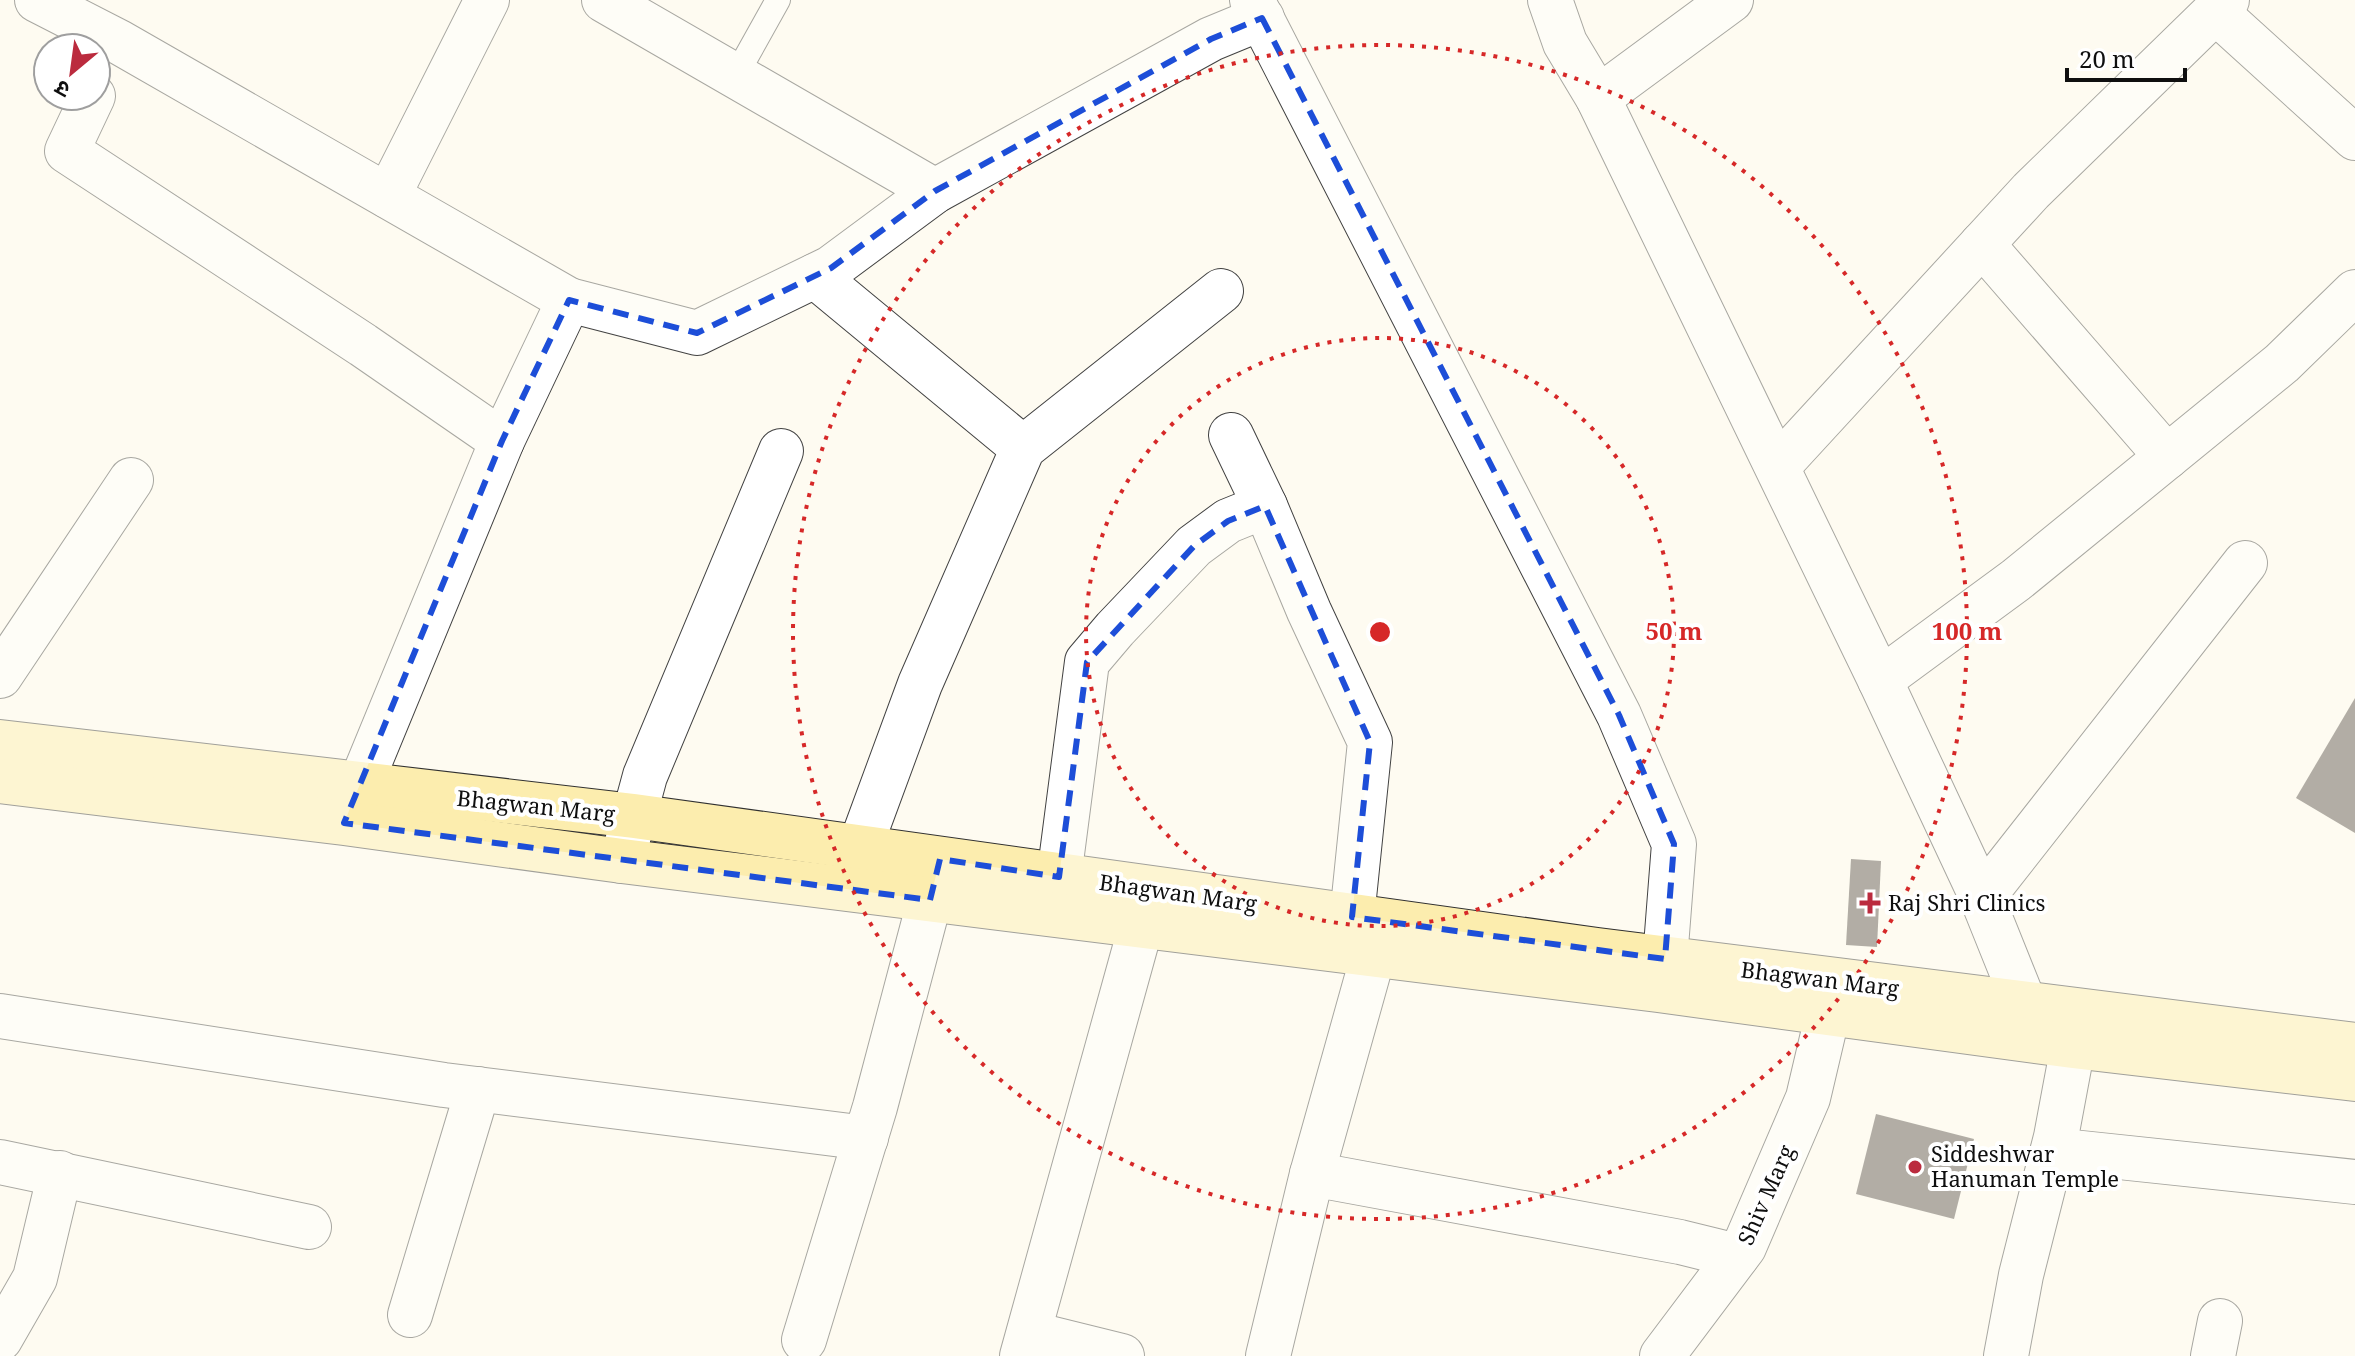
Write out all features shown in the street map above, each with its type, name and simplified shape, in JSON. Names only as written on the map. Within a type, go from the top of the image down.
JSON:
[{"type":"street","points":[[37,0],[119,42],[569,300],[697,333],[831,268],[935,191],[1211,39],[1257,9],[1619,715],[1674,844],[1665,959]]},
{"type":"street","points":[[388,196],[487,0]]},
{"type":"street","points":[[604,0],[935,191]]},
{"type":"street","points":[[1550,0],[1565,43],[1598,98],[1880,680],[1982,898],[2025,1005]]},
{"type":"street","points":[[1598,98],[1731,0]]},
{"type":"street","points":[[1778,466],[2031,191],[2222,6],[2355,138]]},
{"type":"street","points":[[112,57],[119,42]]},
{"type":"street","points":[[86,112],[67,151],[363,345],[502,441]]},
{"type":"street","points":[[1982,244],[2167,457]]},
{"type":"street","points":[[815,276],[1023,448]]},
{"type":"street","points":[[860,847],[920,684],[1023,448],[1221,291]]},
{"type":"street","points":[[1880,680],[2016,580],[2167,457],[2282,363],[2355,292]]},
{"type":"street","points":[[352,804],[502,441],[569,300]]},
{"type":"street","points":[[1231,435],[1370,742],[1352,917]]},
{"type":"street","points":[[622,861],[645,776],[781,451]]},
{"type":"street","points":[[0,676],[131,480]]},
{"type":"street","points":[[1059,877],[1087,662],[1194,546],[1228,521],[1265,506]]},
{"type":"street","points":[[1982,898],[2245,563]]},
{"type":"street","name":"Bhagwan Marg","points":[[0,742],[352,804],[622,861],[935,879],[1059,877],[1665,959],[1829,997],[2073,1046],[2351,1062]]},
{"type":"street","name":"Bhagwan Marg","points":[[0,781],[352,804],[634,816],[860,847],[935,879],[1141,926],[1373,956],[1829,997],[2025,1005],[2351,1062]]},
{"type":"street","points":[[804,1340],[866,1138],[935,879]]},
{"type":"street","points":[[1122,1356],[1025,1345],[1141,926]]},
{"type":"street","points":[[1268,1356],[1312,1174],[1373,956]]},
{"type":"street","name":"Shiv Marg","points":[[1662,1356],[1744,1247],[1808,1098],[1829,997]]},
{"type":"street","points":[[0,1016],[478,1089],[866,1138]]},
{"type":"street","points":[[2006,1356],[2021,1275],[2053,1150],[2073,1046]]},
{"type":"street","points":[[410,1315],[478,1089]]},
{"type":"street","points":[[2053,1150],[2355,1182]]},
{"type":"street","points":[[0,1162],[309,1227]]},
{"type":"street","points":[[0,1339],[35,1278],[60,1173]]},
{"type":"street","points":[[1312,1174],[1680,1242],[1737,1256]]},
{"type":"lane","points":[[735,77],[778,0]]},
{"type":"highlighted area","points":[[1262,18],[1619,715],[1674,844],[1665,959],[1352,917],[1370,742],[1265,506],[1228,521],[1194,546],[1087,662],[1059,877],[940,859],[930,900],[344,823],[502,441],[569,300],[697,333],[831,268],[935,191],[1211,39]]},
{"type":"building","points":[[2355,698],[2355,833],[2296,798]]},
{"type":"building","points":[[1851,859],[1881,861],[1877,947],[1846,945]]},
{"type":"building","name":"Siddeshwar Hanuman Temple","points":[[1876,1114],[1974,1139],[1954,1219],[1856,1194]]},
{"type":"place","name":"Raj Shri Clinics","points":[[1870,903]]},
{"type":"place","name":"Siddeshwar Hanuman Temple","points":[[1915,1167]]}]
